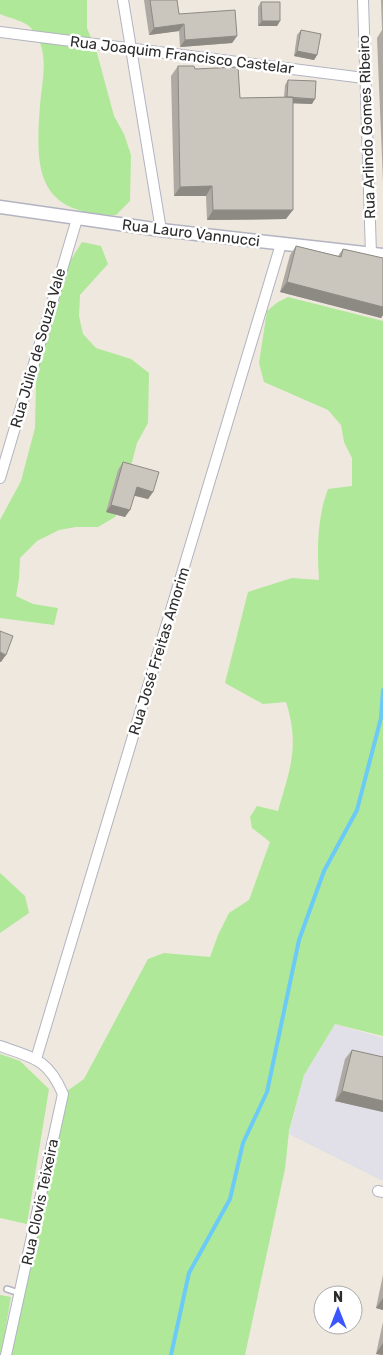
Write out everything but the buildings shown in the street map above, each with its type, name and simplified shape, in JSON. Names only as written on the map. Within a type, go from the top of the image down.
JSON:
[{"type":"street","points":[[123,0],[161,230]]},
{"type":"street","name":"Rua Arlindo Gomes Ribeiro","points":[[363,0],[364,78],[377,254]]},
{"type":"street","name":"Rua Joaquim Francisco Castelar","points":[[0,32],[364,78]]},
{"type":"street","name":"Rua Lauro Vannucci","points":[[0,207],[161,230],[377,254]]},
{"type":"street","name":"Rua Jùlio de Souza Vale","points":[[0,478],[77,219]]},
{"type":"street","name":"Rua José Freitas Amorim","points":[[36,1059],[281,244]]},
{"type":"street","points":[[0,1046],[36,1059]]},
{"type":"street","name":"Rua Clovis Teixeira","points":[[6,1355],[63,1094],[55,1075],[36,1059]]},
{"type":"lane","points":[[7,1289],[20,1293]]},
{"type":"shaded area","points":[[335,1024],[383,1038],[383,1181],[289,1134],[304,1075]]},
{"type":"green space","points":[[0,0],[87,0],[87,28],[97,53],[114,116],[124,134],[131,155],[130,201],[116,215],[90,213],[70,207],[56,197],[46,184],[41,169],[39,150],[40,105],[44,65],[41,46],[31,28],[0,14]]},
{"type":"green space","points":[[82,242],[101,246],[108,264],[80,295],[79,316],[83,334],[96,348],[131,359],[149,373],[148,423],[137,443],[122,500],[115,517],[98,527],[76,527],[59,530],[37,541],[20,558],[16,596],[33,604],[58,608],[54,625],[0,618],[0,520],[21,481],[35,428],[37,344],[62,274]]},
{"type":"green space","points":[[288,297],[383,321],[383,1036],[335,1024],[304,1075],[289,1131],[285,1169],[245,1355],[6,1355],[63,1094],[84,1079],[148,959],[164,953],[210,957],[229,913],[249,900],[270,842],[252,828],[250,817],[257,806],[278,811],[286,782],[293,745],[286,702],[263,704],[225,683],[248,592],[292,578],[319,580],[319,534],[324,500],[328,489],[352,486],[352,458],[344,442],[341,425],[328,410],[264,382],[259,363],[267,311]]},
{"type":"green space","points":[[0,873],[25,896],[29,913],[0,933]]},
{"type":"green space","points":[[0,1054],[20,1061],[49,1089],[27,1224],[0,1218]]},
{"type":"green space","points":[[0,1295],[11,1297],[1,1355],[0,1355]]},
{"type":"waterway","points":[[171,1355],[189,1273],[230,1199],[243,1143],[267,1092],[299,940],[324,871],[357,810],[381,718],[383,690]]}]
